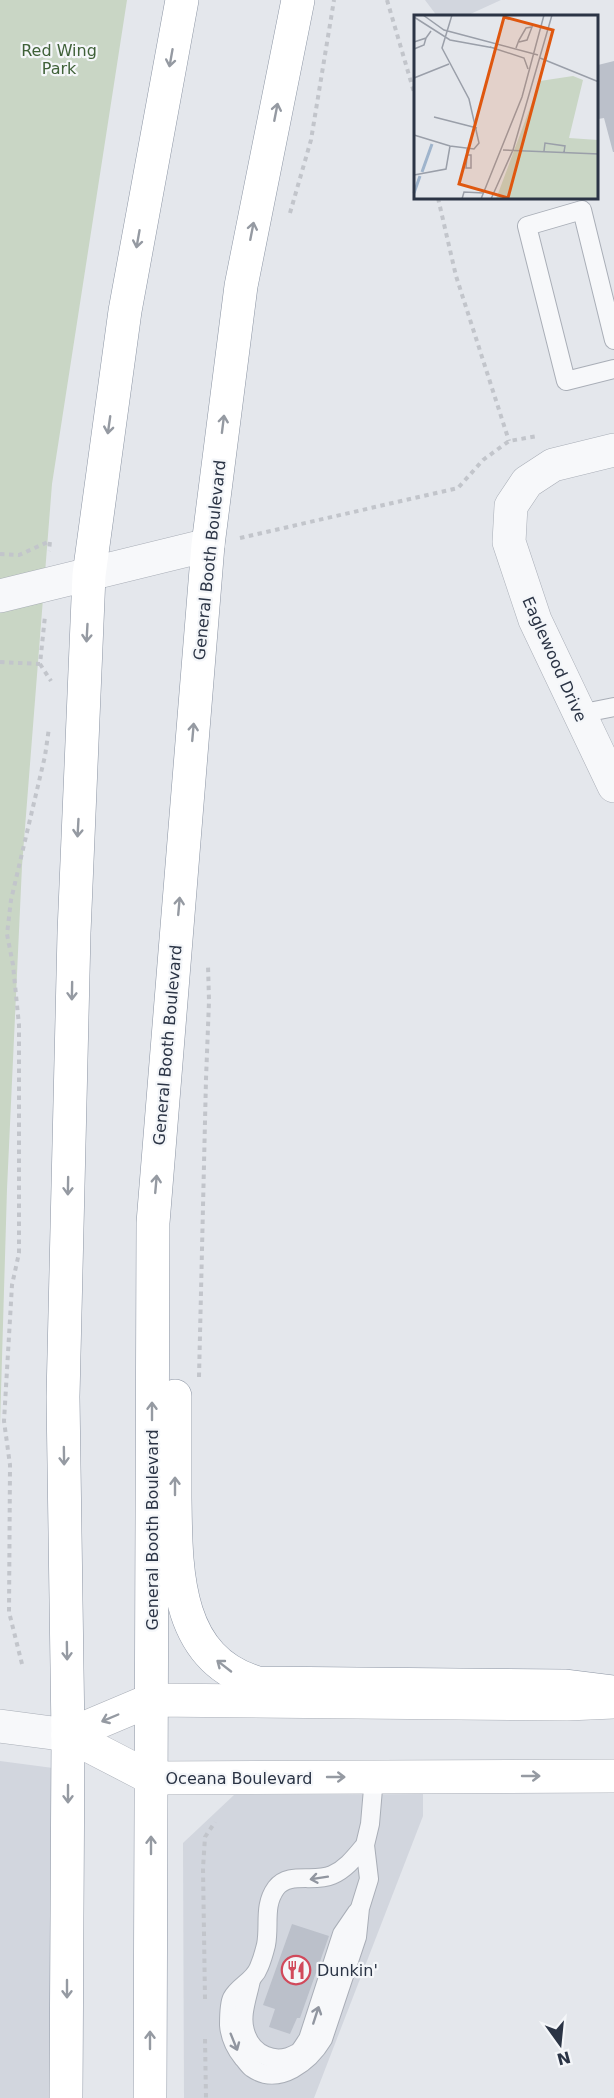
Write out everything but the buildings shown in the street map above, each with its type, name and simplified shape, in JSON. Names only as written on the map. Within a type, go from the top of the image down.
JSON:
[{"type":"main road","points":[[66,2098],[68,1735],[63,1397],[74,933],[89,575],[125,311],[182,0]]},
{"type":"main road","name":"General Booth Boulevard","points":[[150,2098],[154,1211],[223,547],[241,286],[298,0]]},
{"type":"main road","points":[[153,1243],[175,1384],[178,1576],[189,1619],[199,1640],[209,1653],[241,1678],[258,1683],[564,1686],[614,1692]]},
{"type":"main road","points":[[68,1735],[151,1700],[567,1704],[614,1702]]},
{"type":"main road","name":"Oceana Boulevard","points":[[68,1735],[151,1778],[614,1776]]},
{"type":"street","name":"Eaglewood Drive","points":[[614,450],[553,465],[527,482],[511,506],[509,542],[535,620],[614,786]]},
{"type":"street","points":[[0,596],[223,547]]},
{"type":"street","points":[[0,1726],[68,1735]]},
{"type":"lane","points":[[614,340],[582,210],[527,226],[566,381],[614,369]]},
{"type":"lane","points":[[579,714],[614,707]]},
{"type":"lane","points":[[365,1845],[345,1868],[329,1876],[312,1880],[291,1878],[278,1885],[270,1898],[266,1944],[258,1970],[251,1980],[232,1997],[229,2023],[231,2039],[252,2068],[271,2075],[286,2073],[315,2053],[323,2039],[357,1937],[360,1908],[369,1879],[365,1845],[370,1824],[374,1777]]},
{"type":"path","points":[[289,218],[311,140],[334,0]]},
{"type":"path","points":[[387,0],[414,92]]},
{"type":"path","points":[[223,547],[239,538],[458,488],[483,460],[509,441],[456,276],[438,200]]},
{"type":"path","points":[[239,538],[241,526]]},
{"type":"path","points":[[49,585],[40,664],[51,680],[51,690]]},
{"type":"path","points":[[0,662],[40,664]]},
{"type":"path","points":[[22,1664],[9,1612],[10,1465],[4,1421],[12,1285],[19,1253],[19,1025],[13,965],[7,933],[11,900],[45,756],[49,721]]},
{"type":"path","points":[[199,1382],[209,1001],[208,956]]},
{"type":"path","points":[[205,2006],[203,1868],[206,1837],[215,1822]]},
{"type":"path","points":[[205,2029],[206,2098]]},
{"type":"shaded area","points":[[425,0],[501,0],[468,15],[436,15]]},
{"type":"shaded area","points":[[0,1761],[53,1768],[50,2098],[0,2098]]},
{"type":"shaded area","points":[[423,1794],[423,1816],[314,2098],[184,2098],[183,1843],[234,1795]]},
{"type":"green space","name":"Red Wing Park","points":[[0,0],[127,0],[52,484],[22,866],[7,1189],[0,1426]]},
{"type":"place","name":"Dunkin'","points":[[296,1970]]}]
